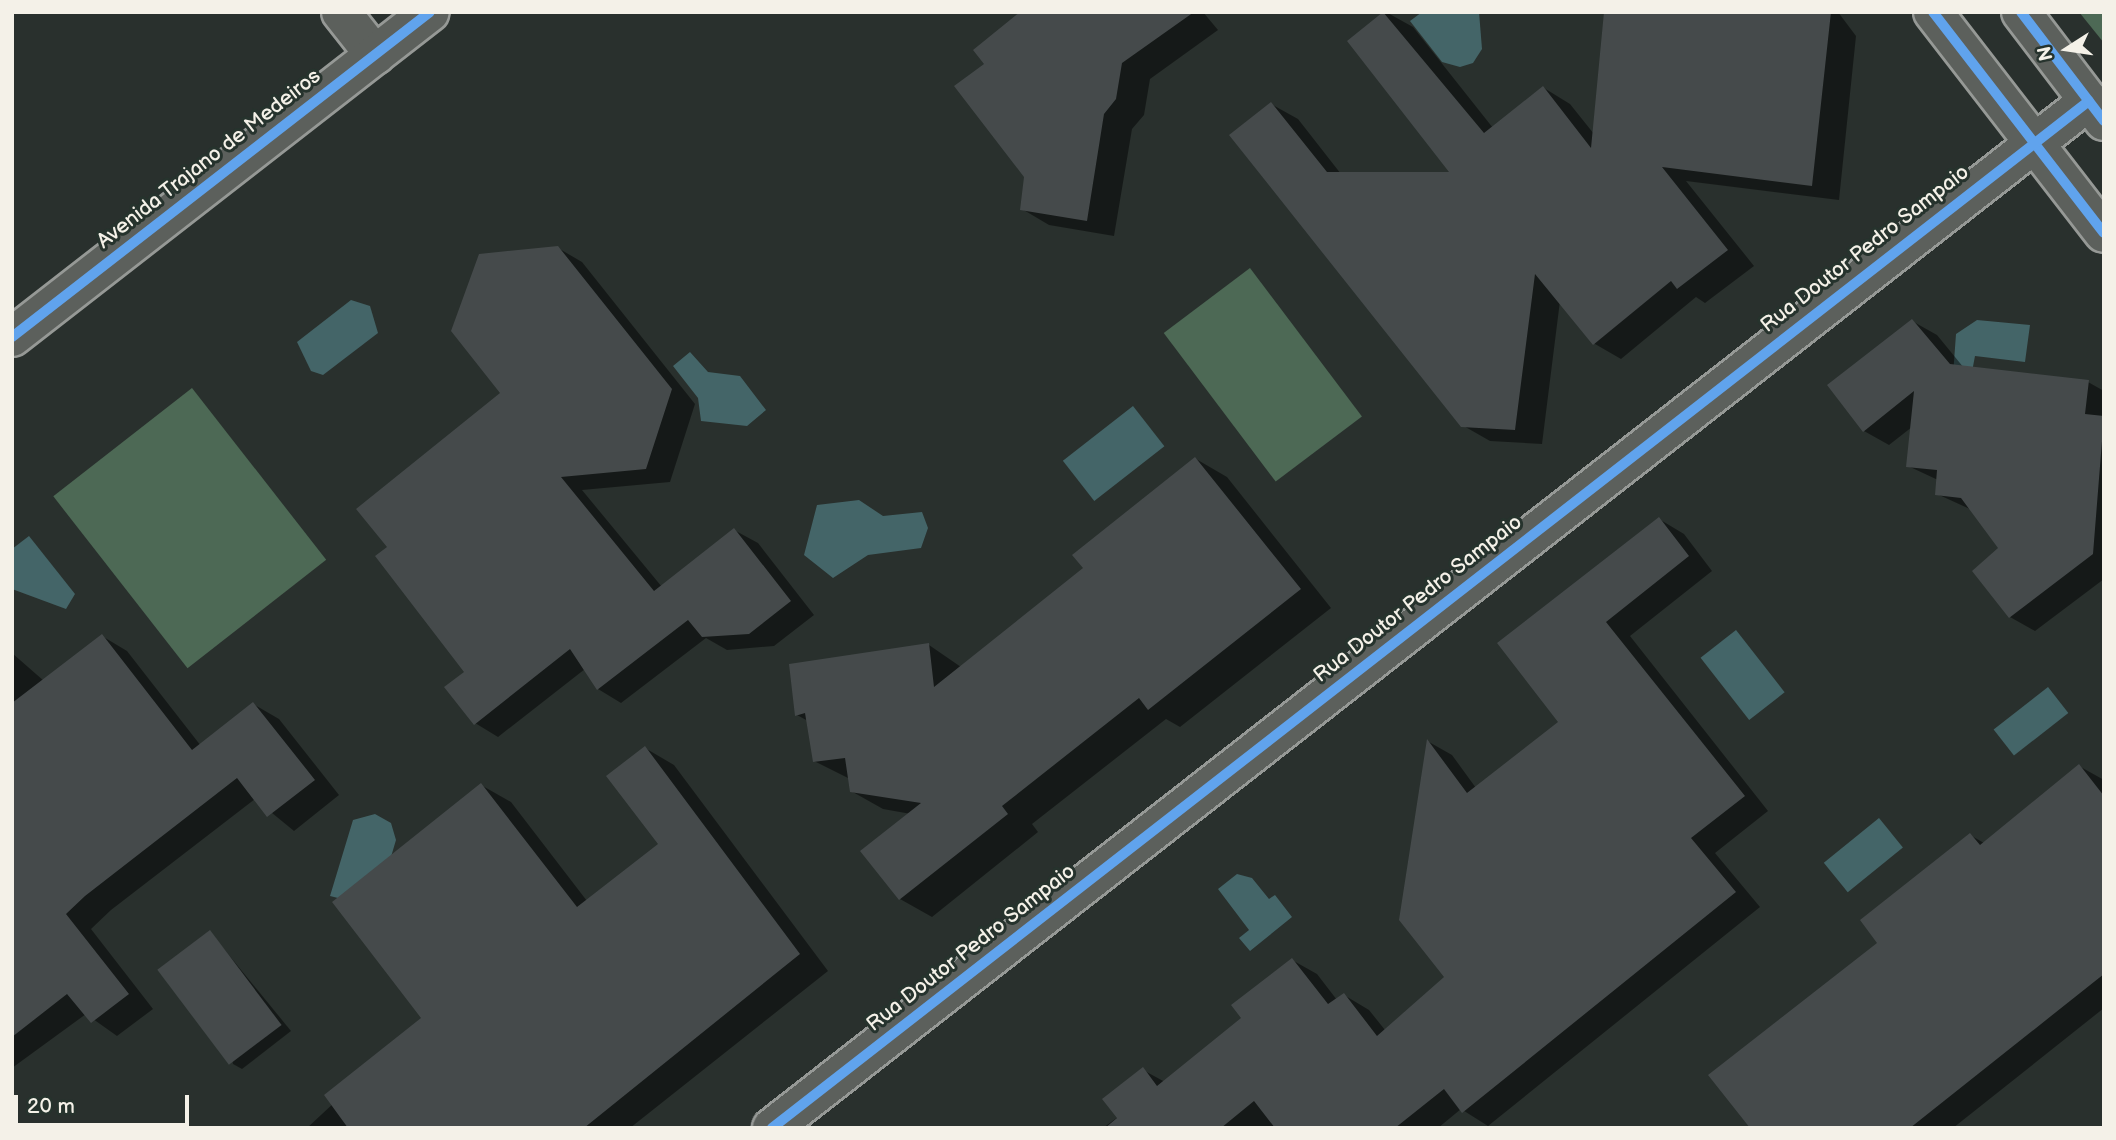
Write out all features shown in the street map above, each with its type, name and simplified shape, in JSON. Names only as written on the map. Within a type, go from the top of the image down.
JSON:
[{"type":"street","points":[[341,12],[375,55]]},
{"type":"street","name":"Avenida Trajano de Medeiros","points":[[12,337],[430,12]]},
{"type":"street","points":[[1933,12],[2104,233]]},
{"type":"street","points":[[2021,12],[2096,111]]},
{"type":"street","name":"Rua Doutor Pedro Sampaio","points":[[772,1128],[2034,141],[2096,111]]},
{"type":"green space","points":[[2079,12],[2104,12],[2104,43]]},
{"type":"green space","points":[[1250,268],[1362,417],[1276,482],[1164,333]]},
{"type":"green space","points":[[192,388],[326,560],[188,668],[53,496]]},
{"type":"water","points":[[1422,12],[1479,12],[1482,49],[1473,63],[1460,67],[1442,62],[1410,21]]},
{"type":"water","points":[[351,300],[370,306],[378,333],[323,375],[311,371],[297,342]]},
{"type":"water","points":[[1977,320],[2030,325],[2025,362],[1975,356],[1971,377],[1953,375],[1956,334]]},
{"type":"water","points":[[690,352],[708,372],[740,376],[766,410],[747,426],[701,421],[698,398],[673,366]]},
{"type":"water","points":[[1133,406],[1164,446],[1094,501],[1063,461]]},
{"type":"water","points":[[859,500],[883,516],[922,512],[928,528],[921,548],[868,555],[833,578],[804,555],[817,505]]},
{"type":"water","points":[[29,536],[75,594],[66,609],[12,589],[12,549]]},
{"type":"water","points":[[1736,630],[1785,692],[1749,720],[1701,658]]},
{"type":"water","points":[[2048,687],[2068,713],[2014,755],[1994,729]]},
{"type":"water","points":[[375,814],[391,823],[396,840],[385,877],[398,913],[330,896],[353,820]]},
{"type":"water","points":[[1879,818],[1903,848],[1848,892],[1824,863]]},
{"type":"water","points":[[1237,874],[1252,878],[1269,899],[1275,895],[1292,917],[1250,951],[1239,938],[1249,930],[1218,889]]},
{"type":"building","points":[[1020,12],[1194,12],[1122,63],[1116,99],[1104,114],[1087,221],[1020,210],[1024,177],[954,86],[984,64],[973,50]]},
{"type":"building","points":[[1383,12],[1484,133],[1543,86],[1591,148],[1604,12],[1831,12],[1812,186],[1662,167],[1728,250],[1677,289],[1671,281],[1593,345],[1535,274],[1515,430],[1461,427],[1229,135],[1271,102],[1327,172],[1449,172],[1347,41]]},
{"type":"building","points":[[558,246],[672,389],[646,469],[561,477],[654,591],[734,528],[791,601],[749,634],[702,637],[688,620],[597,690],[570,649],[474,725],[444,687],[464,672],[375,556],[387,547],[356,509],[500,393],[451,331],[479,254]]},
{"type":"building","points":[[1912,319],[1950,364],[2089,380],[2085,414],[2104,416],[2093,554],[2009,618],[1972,571],[1998,548],[1961,498],[1935,495],[1937,470],[1906,467],[1914,391],[1863,432],[1827,385]]},
{"type":"building","points":[[1195,457],[1301,589],[1148,710],[1139,698],[1002,806],[1008,814],[899,900],[860,851],[921,803],[850,792],[845,758],[813,762],[805,713],[795,716],[789,664],[929,643],[934,687],[1083,568],[1072,555]]},
{"type":"building","points":[[1659,517],[1689,556],[1606,622],[1745,796],[1691,838],[1736,892],[1462,1113],[1444,1089],[1395,1128],[1275,1128],[1254,1101],[1221,1128],[1105,1128],[1117,1118],[1102,1099],[1143,1067],[1157,1086],[1241,1018],[1231,1005],[1292,958],[1328,1004],[1344,993],[1377,1036],[1444,977],[1399,920],[1427,739],[1467,793],[1558,722],[1497,643]]},
{"type":"building","points":[[102,634],[192,750],[253,702],[315,780],[267,817],[237,778],[85,896],[66,914],[129,994],[91,1023],[67,994],[12,1037],[12,703]]},
{"type":"building","points":[[645,746],[800,954],[584,1128],[348,1128],[324,1095],[421,1018],[332,902],[481,783],[577,907],[658,844],[606,776]]},
{"type":"building","points":[[2079,764],[2104,796],[2104,974],[1910,1128],[1750,1128],[1708,1075],[1877,943],[1860,920],[1970,833],[1980,845]]},
{"type":"building","points":[[210,930],[282,1025],[229,1065],[157,970]]},
{"type":"cycle path","points":[[12,337],[430,12]]},
{"type":"cycle path","points":[[1933,12],[2104,233]]},
{"type":"cycle path","points":[[2021,12],[2104,121]]},
{"type":"cycle path","points":[[772,1128],[2089,101]]}]
